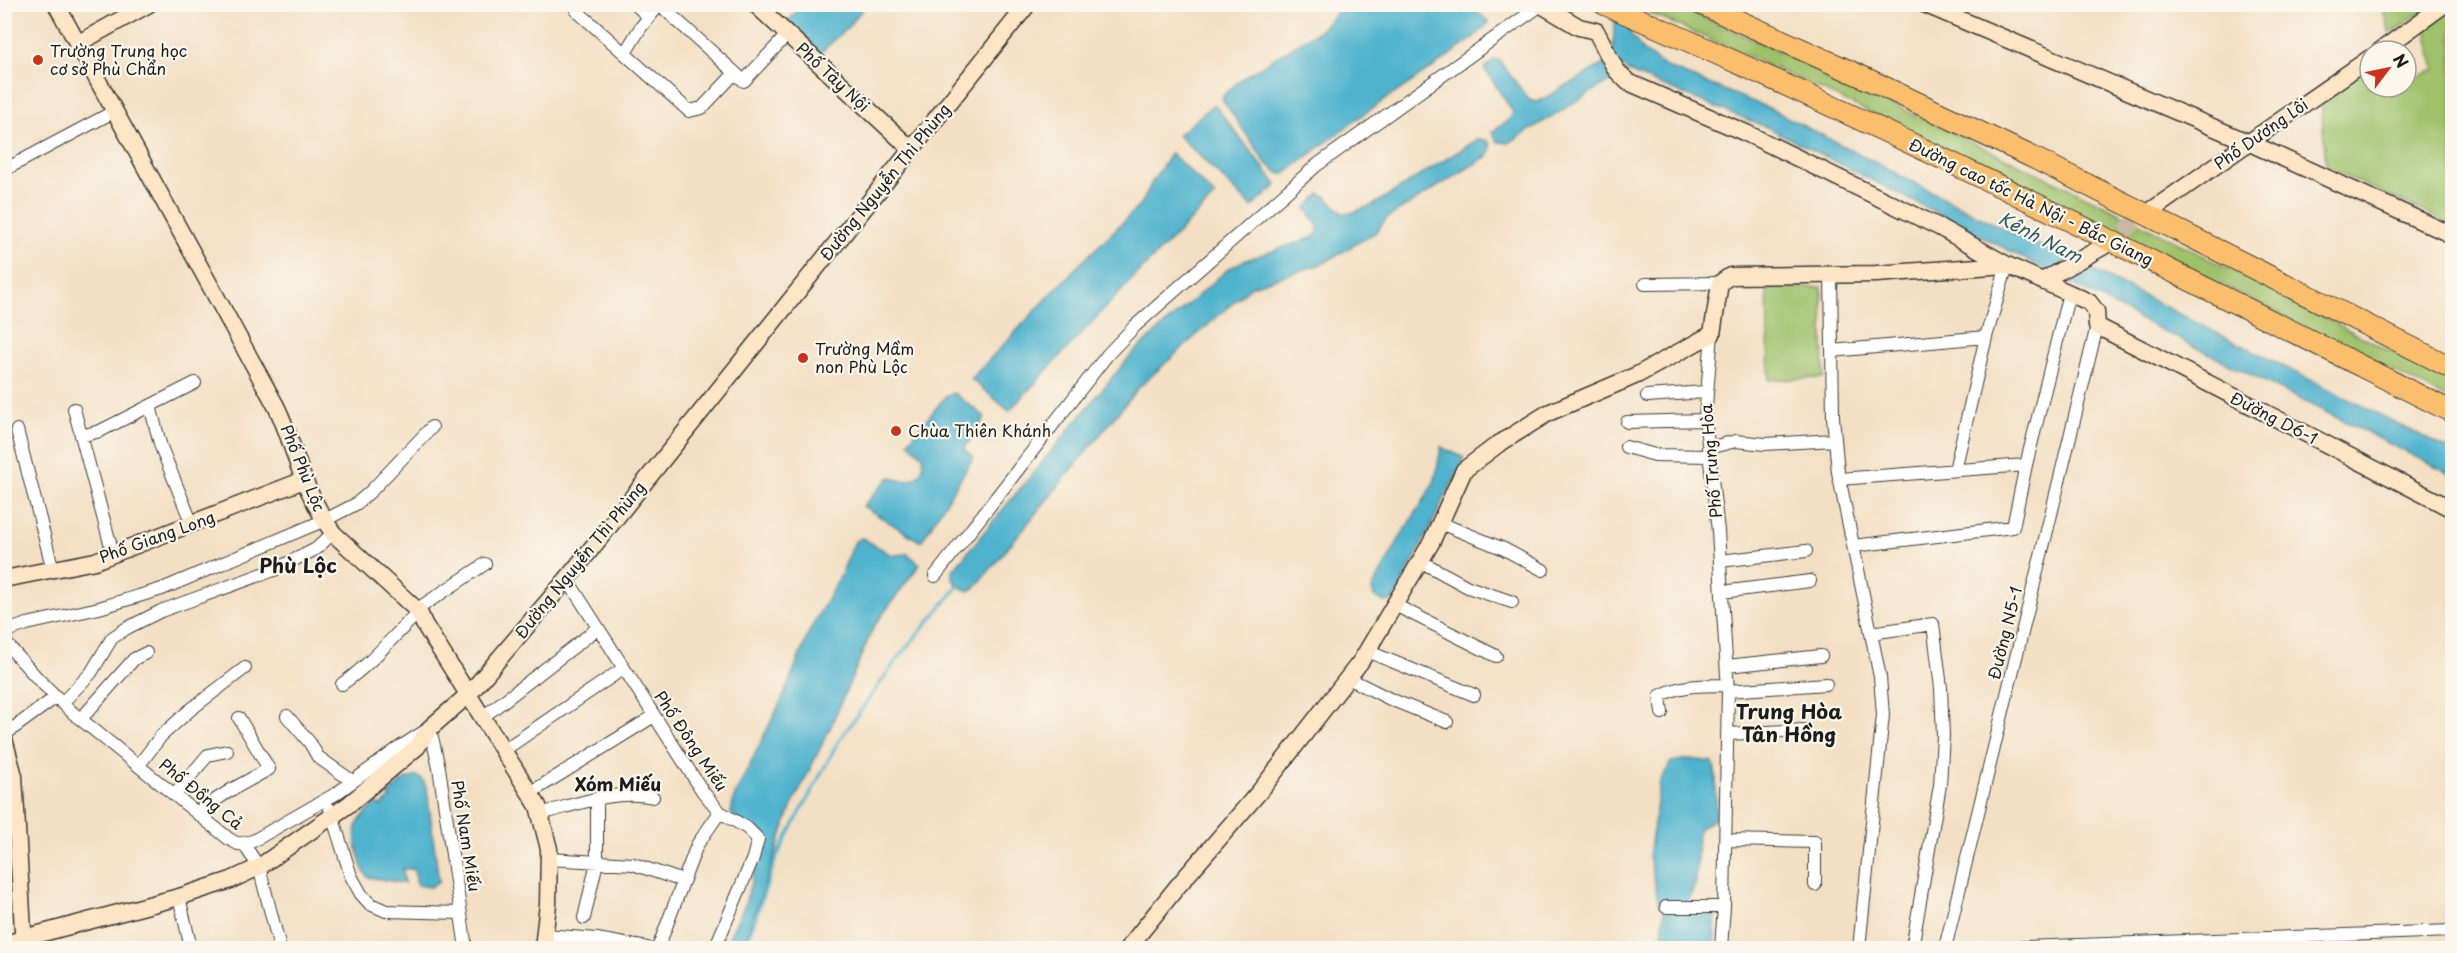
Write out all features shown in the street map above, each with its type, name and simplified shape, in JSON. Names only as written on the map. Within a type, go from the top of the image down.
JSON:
[{"type":"highway","name":"Đường cao tốc Hà Nội - Bắc Giang","points":[[1604,4],[1849,114],[2016,193],[2452,412]]},
{"type":"highway","points":[[1701,4],[2032,157],[2452,368]]},
{"type":"street","name":"Phố Phù Lộc","points":[[56,4],[286,426],[304,480],[329,527],[417,611],[530,793],[540,814],[549,849],[544,941]]},
{"type":"street","points":[[77,44],[149,4]]},
{"type":"street","points":[[576,4],[577,10],[689,111],[702,108],[735,73]]},
{"type":"street","points":[[635,4],[649,17]]},
{"type":"street","name":"Phố Tây Nội","points":[[754,4],[911,149]]},
{"type":"street","name":"Đường Nguyễn Thì Phùng","points":[[4,945],[24,943],[179,897],[231,880],[259,867],[333,816],[417,747],[430,728],[469,694],[567,579],[1028,4]]},
{"type":"street","points":[[935,576],[1108,354],[1135,326],[1317,165],[1540,4],[1579,27],[1596,31],[1616,70],[1628,82],[1746,133],[1939,228],[2007,265],[2049,277],[2069,293],[2093,305],[2097,326]]},
{"type":"street","points":[[1924,4],[2250,143],[2452,235]]},
{"type":"street","points":[[2397,39],[2445,4]]},
{"type":"street","points":[[626,53],[649,17],[660,5],[744,81],[787,35]]},
{"type":"street","name":"Phố Dương Lôi","points":[[2152,210],[2358,66]]},
{"type":"street","points":[[4,170],[115,111]]},
{"type":"street","points":[[2049,277],[2099,250]]},
{"type":"street","points":[[1645,284],[1720,283],[1730,276],[1876,274],[2007,265]]},
{"type":"street","points":[[1955,470],[1986,337],[2007,265]]},
{"type":"street","points":[[1831,274],[1834,440],[1839,479],[1880,677],[1883,715],[1859,948]]},
{"type":"street","name":"Phố Trung Hòa","points":[[1720,283],[1715,305],[1705,420],[1720,561],[1727,666],[1724,907],[1721,948]]},
{"type":"street","points":[[1853,546],[2013,527],[2069,293]]},
{"type":"street","name":"Đường D6-1","points":[[2097,326],[2452,509]]},
{"type":"street","name":"Đường N5-1","points":[[1945,948],[2097,326]]},
{"type":"street","points":[[1128,948],[1177,887],[1260,792],[1367,651],[1420,561],[1464,470],[1497,445],[1548,413],[1637,375],[1712,334]]},
{"type":"street","points":[[1832,351],[1986,337]]},
{"type":"street","points":[[81,436],[100,431],[195,383]]},
{"type":"street","points":[[1647,396],[1706,392]]},
{"type":"street","points":[[150,406],[161,447],[192,524]]},
{"type":"street","points":[[74,409],[113,554]]},
{"type":"street","points":[[1627,422],[1705,420]]},
{"type":"street","points":[[24,943],[14,776],[4,737],[59,700],[91,673],[112,638],[127,628],[162,611],[274,570],[316,549],[329,527],[371,491],[432,427]]},
{"type":"street","points":[[17,430],[53,570]]},
{"type":"street","points":[[1626,447],[1655,455],[1709,452],[1736,441],[1765,444],[1834,440]]},
{"type":"street","points":[[1839,479],[2026,465]]},
{"type":"street","name":"Phố Giang Long","points":[[4,579],[95,561],[304,480]]},
{"type":"street","points":[[1440,523],[1504,549],[1543,570]]},
{"type":"street","points":[[4,632],[162,589],[329,527]]},
{"type":"street","points":[[1720,561],[1806,551]]},
{"type":"street","points":[[1420,561],[1468,587],[1512,602]]},
{"type":"street","points":[[342,684],[372,660],[417,611],[485,564]]},
{"type":"street","name":"Phố Đông Miếu","points":[[567,579],[693,778],[720,812],[747,828],[759,841],[715,948]]},
{"type":"street","points":[[1722,592],[1810,581]]},
{"type":"street","points":[[1395,604],[1496,656]]},
{"type":"street","points":[[1871,633],[1933,624],[1941,688],[1940,785],[1912,948]]},
{"type":"street","points":[[483,717],[598,628]]},
{"type":"street","name":"Phố Đồng Cả","points":[[4,641],[59,700],[238,844],[253,841],[325,800],[399,747],[430,728]]},
{"type":"street","points":[[1367,651],[1474,695]]},
{"type":"street","points":[[81,719],[134,659],[146,653]]},
{"type":"street","points":[[1727,666],[1821,656]]},
{"type":"street","points":[[139,765],[161,736],[190,710],[245,668]]},
{"type":"street","points":[[504,750],[624,668]]},
{"type":"street","points":[[1348,678],[1390,699],[1447,722]]},
{"type":"street","points":[[1662,713],[1660,696],[1677,687],[1727,688],[1826,684]]},
{"type":"street","points":[[287,716],[310,743],[318,757],[352,781]]},
{"type":"street","points":[[530,793],[654,716]]},
{"type":"street","points":[[197,812],[269,769],[239,718]]},
{"type":"street","name":"Phố Nam Miếu","points":[[430,728],[439,768],[466,948]]},
{"type":"street","points":[[1727,734],[1805,730]]},
{"type":"street","points":[[175,794],[208,755],[226,751]]},
{"type":"street","points":[[540,814],[620,794],[636,793],[653,797]]},
{"type":"street","points":[[584,918],[597,862],[597,799]]},
{"type":"street","points":[[325,800],[333,816],[351,876],[361,894],[370,904],[386,911],[461,913]]},
{"type":"street","points":[[658,948],[697,845],[720,812]]},
{"type":"street","points":[[1725,840],[1815,842],[1815,885]]},
{"type":"street","points":[[243,843],[259,867],[280,948]]},
{"type":"street","points":[[549,859],[633,864],[683,881]]},
{"type":"street","points":[[179,897],[191,948]]},
{"type":"street","points":[[1670,907],[1724,907]]},
{"type":"street","points":[[2000,948],[2452,931]]},
{"type":"street","points":[[544,941],[597,939],[648,948]]},
{"type":"green space","points":[[2381,4],[2431,5],[2390,34]]},
{"type":"green space","points":[[1631,5],[1674,5],[1802,61],[2106,206],[2452,383],[2452,401],[2147,247],[1942,147]]},
{"type":"green space","points":[[2452,6],[2452,225],[2326,167],[2321,99],[2358,75],[2358,99],[2418,99],[2418,76],[2435,70],[2425,25]]},
{"type":"green space","points":[[1822,287],[1824,378],[1769,380],[1767,288]]},
{"type":"water","points":[[1345,4],[1468,5],[1489,22],[1470,41],[1367,112],[1285,174],[1280,174],[1266,163],[1222,99],[1223,96],[1241,79],[1320,30]]},
{"type":"water","points":[[801,5],[866,5],[848,27],[816,57],[785,26]]},
{"type":"water","name":"Kênh Nam","points":[[1615,5],[1632,5],[1631,35],[1644,52],[1666,67],[1771,109],[2018,236],[2064,256],[2452,451],[2452,475],[2139,319],[1771,129],[1633,74],[1623,67],[1611,80],[1509,143],[1498,142],[1492,132],[1510,119],[1513,112],[1484,68],[1494,60],[1499,60],[1529,100],[1538,102],[1604,64],[1613,52]]},
{"type":"water","points":[[1214,104],[1277,185],[1252,207],[1178,135]]},
{"type":"water","points":[[1478,139],[1488,141],[1491,146],[1489,155],[1387,218],[1376,232],[1324,263],[1252,286],[1246,291],[1139,387],[975,588],[969,591],[956,584],[952,571],[1133,353],[1228,269],[1243,261],[1314,237],[1318,232],[1318,226],[1306,208],[1320,194],[1343,213],[1357,211],[1373,205]]},
{"type":"water","points":[[1171,153],[1215,196],[1136,275],[1009,411],[971,379],[1073,271],[1142,203]]},
{"type":"water","points":[[954,393],[985,417],[964,449],[974,457],[921,542],[863,506],[890,477],[909,480],[919,475],[922,470],[923,456],[908,442],[945,397]]},
{"type":"water","points":[[1441,447],[1464,458],[1463,461],[1394,600],[1385,602],[1374,597],[1372,589],[1435,480]]},
{"type":"water","points":[[862,538],[892,555],[908,554],[920,564],[874,626],[831,726],[791,808],[743,948],[724,948],[745,904],[758,858],[763,851],[761,843],[731,813],[734,797],[784,695],[810,630],[841,575],[855,541]]},
{"type":"water","points":[[1690,759],[1713,762],[1716,776],[1716,818],[1698,829],[1696,882],[1688,902],[1659,905],[1649,856],[1660,782],[1671,762]]},
{"type":"water","points":[[417,776],[423,780],[427,789],[439,882],[431,887],[417,885],[414,869],[403,869],[404,883],[368,877],[362,867],[355,838],[357,826],[364,815],[377,803],[380,807],[391,798],[388,794],[404,780]]},
{"type":"water","points":[[1716,910],[1714,948],[1658,948],[1661,947],[1664,912]]},
{"type":"waterway","points":[[745,948],[777,856],[838,742],[898,658],[960,584]]},
{"type":"tunnel","points":[[2104,246],[2152,210]]},
{"type":"place","name":"Trường Trung học cơ sở Phù Chẩn","points":[[38,60]]},
{"type":"place","name":"Trường Mầm non Phù Lộc","points":[[803,358]]},
{"type":"place","name":"Chùa Thiên Khánh","points":[[896,431]]},
{"type":"district","name":"Phù Lộc","points":[[298,566]]},
{"type":"district","name":"Trung Hòa Tân Hồng","points":[[1789,724]]},
{"type":"district","name":"Xóm Miếu","points":[[618,785]]}]
